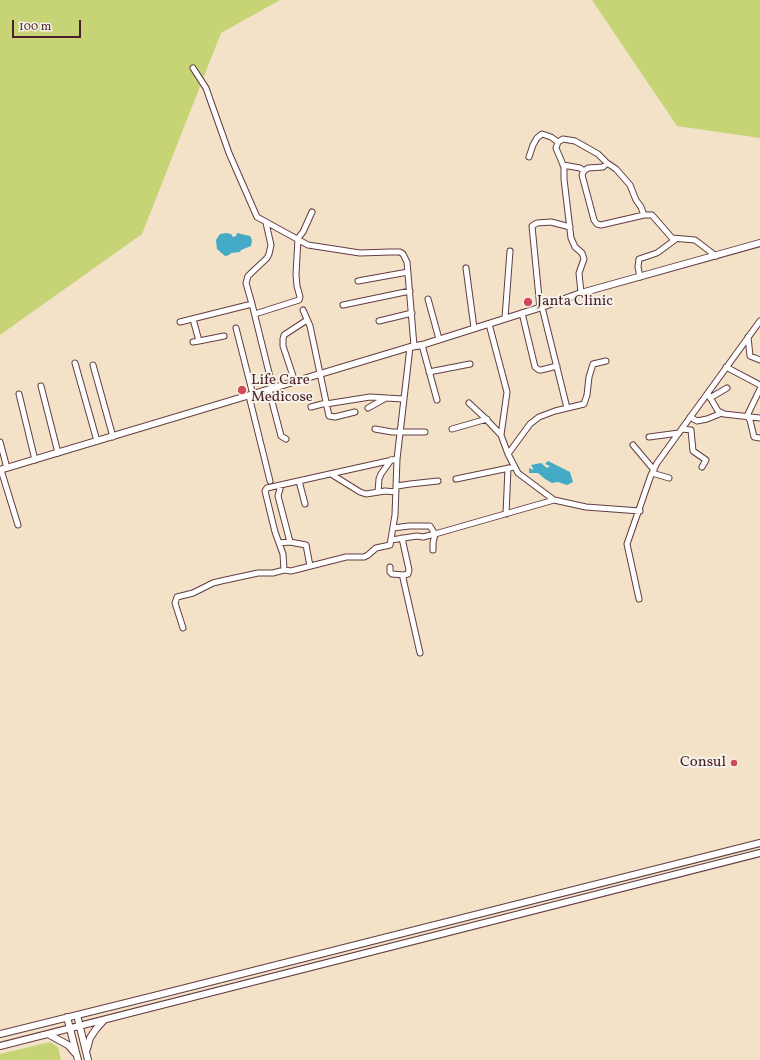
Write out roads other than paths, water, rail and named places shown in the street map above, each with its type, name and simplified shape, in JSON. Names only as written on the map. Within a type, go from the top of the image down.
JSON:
[{"type":"street","points":[[183,628],[175,603],[177,597],[193,593],[212,583],[258,573],[273,573],[284,570],[291,571],[346,557],[364,556],[368,555],[376,548],[388,547],[393,528],[397,459],[412,347],[412,313],[410,291],[407,262],[403,254],[400,252],[360,253],[316,246],[308,244],[261,220],[254,212],[229,153],[206,88],[193,68]]},
{"type":"street","points":[[529,157],[533,145],[537,138],[542,134],[551,137],[558,142]]},
{"type":"street","points":[[581,293],[579,273],[584,259],[582,253],[573,243],[563,166],[556,148],[558,142],[563,139],[574,141],[598,154],[607,164],[616,168],[630,185],[644,215]]},
{"type":"street","points":[[563,166],[580,168],[584,170],[588,168],[603,167],[607,164]]},
{"type":"street","points":[[584,170],[582,175],[594,220],[597,224],[601,225],[644,215],[652,215],[669,235],[676,239],[695,240],[716,256]]},
{"type":"street","points":[[255,314],[299,300],[300,297],[296,275],[298,238],[303,232],[312,212]]},
{"type":"street","points":[[567,408],[541,307],[532,226],[537,223],[551,222],[570,227]]},
{"type":"street","points":[[266,223],[271,245],[269,254],[267,258],[248,276],[246,283],[255,314],[281,436],[286,439]]},
{"type":"street","points":[[640,277],[638,267],[640,259],[657,253],[676,239]]},
{"type":"street","points":[[3,470],[439,340],[581,293],[716,256],[760,242]]},
{"type":"street","points":[[505,318],[510,251]]},
{"type":"street","points":[[466,268],[474,328]]},
{"type":"street","points":[[358,281],[408,272]]},
{"type":"street","points":[[343,305],[410,291]]},
{"type":"street","points":[[428,299],[439,340]]},
{"type":"street","points":[[180,322],[252,304]]},
{"type":"street","points":[[303,310],[311,333],[329,415],[332,418],[355,412]]},
{"type":"street","points":[[379,321],[412,313]]},
{"type":"street","points":[[522,313],[535,367],[541,370],[557,366]]},
{"type":"street","points":[[193,319],[199,341]]},
{"type":"street","points":[[295,382],[283,346],[283,339],[284,335],[307,320]]},
{"type":"street","points":[[639,599],[627,544],[653,471],[690,417],[709,396],[726,367],[760,321]]},
{"type":"street","points":[[489,324],[506,392],[501,435]]},
{"type":"street","points":[[236,328],[270,481]]},
{"type":"street","points":[[193,342],[224,336]]},
{"type":"street","points":[[748,337],[750,356],[760,360]]},
{"type":"street","points":[[422,345],[437,400]]},
{"type":"street","points":[[508,454],[530,424],[539,417],[555,411],[584,404],[592,364],[606,360]]},
{"type":"street","points":[[75,363],[97,441]]},
{"type":"street","points":[[429,372],[470,364]]},
{"type":"street","points":[[94,365],[113,436]]},
{"type":"street","points":[[726,367],[760,385]]},
{"type":"street","points":[[41,386],[58,453]]},
{"type":"street","points":[[709,396],[727,388]]},
{"type":"street","points":[[746,416],[760,388]]},
{"type":"street","points":[[20,394],[35,460]]},
{"type":"street","points":[[709,396],[718,411],[722,413],[760,418]]},
{"type":"street","points":[[311,407],[370,397],[404,399]]},
{"type":"street","points":[[368,408],[387,398]]},
{"type":"street","points":[[469,403],[501,435],[508,454],[518,473],[554,500],[586,506],[640,511]]},
{"type":"street","points":[[690,417],[697,421],[722,413]]},
{"type":"street","points":[[746,416],[750,420],[754,437],[760,438]]},
{"type":"street","points":[[452,429],[486,419]]},
{"type":"street","points":[[375,429],[400,432],[425,432]]},
{"type":"street","points":[[649,437],[691,430],[694,451],[706,460],[702,467]]},
{"type":"street","points":[[0,442],[3,470],[18,525]]},
{"type":"street","points":[[633,445],[653,471],[668,478]]},
{"type":"street","points":[[284,570],[283,554],[275,532],[265,491],[267,488],[397,459]]},
{"type":"street","points":[[378,492],[379,480],[392,460]]},
{"type":"street","points":[[456,478],[514,467]]},
{"type":"street","points":[[506,514],[508,468]]},
{"type":"street","points":[[331,474],[360,492],[366,494],[396,489],[410,484],[438,481]]},
{"type":"street","points":[[299,481],[304,504]]},
{"type":"street","points":[[281,485],[278,496],[290,542]]},
{"type":"street","points":[[391,540],[417,536],[423,537],[554,500]]},
{"type":"street","points":[[393,528],[430,526],[435,534],[433,550]]},
{"type":"street","points":[[390,567],[390,572],[392,574],[404,576],[408,574],[409,570],[402,538]]},
{"type":"street","points":[[279,543],[290,542],[306,545],[310,566]]},
{"type":"street","points":[[404,576],[420,653]]},
{"type":"street","points":[[0,1034],[760,842]]},
{"type":"street","points":[[0,1046],[760,854]]},
{"type":"street","points":[[210,982],[213,992]]},
{"type":"street","points":[[77,1015],[88,1060]]},
{"type":"street","points":[[67,1018],[77,1057]]},
{"type":"street","points":[[86,1052],[90,1038],[104,1020]]},
{"type":"street","points":[[48,1034],[68,1045],[77,1057]]},
{"type":"water","points":[[237,233],[250,236],[252,240],[251,246],[241,250],[240,252],[231,253],[225,256],[217,249],[216,240],[220,234],[231,234],[233,237],[236,236]]},
{"type":"water","points":[[548,461],[570,472],[573,482],[567,485],[558,482],[552,483],[538,473],[529,473],[529,468],[534,470],[531,465],[541,463],[547,468],[550,466],[545,464]]},
{"type":"place","name":"Janta Clinic","points":[[528,302]]},
{"type":"place","name":"Life Care Medicose","points":[[242,390]]},
{"type":"place","name":"Consul","points":[[734,763]]}]
